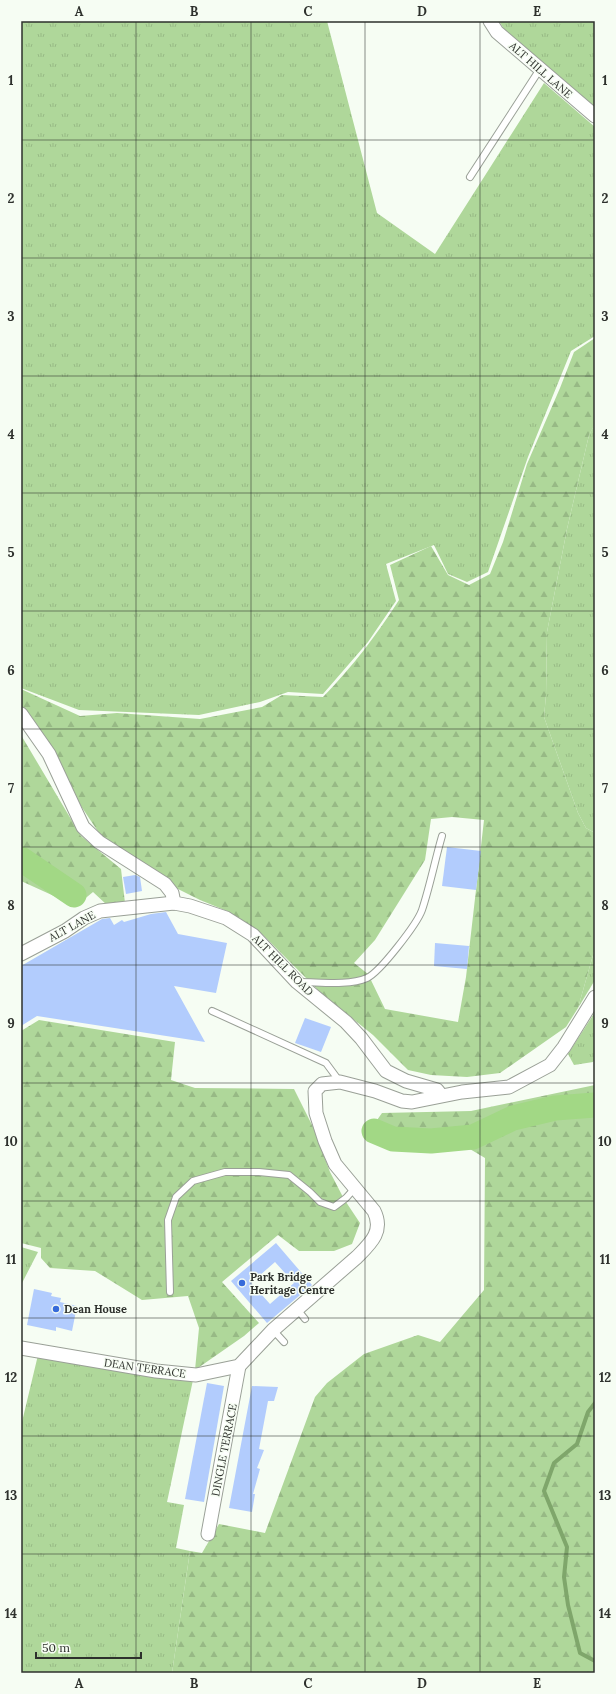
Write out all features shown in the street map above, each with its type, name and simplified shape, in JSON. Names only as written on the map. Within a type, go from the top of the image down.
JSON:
[{"type":"street","name":"ALT HILL LANE","points":[[490,21],[497,32],[595,116]]},
{"type":"street","points":[[21,714],[49,754],[83,827],[99,842],[165,884],[172,893],[174,903]]},
{"type":"street","name":"ALT LANE","points":[[21,954],[84,918],[100,911],[174,903]]},
{"type":"street","name":"ALT HILL ROAD","points":[[174,903],[190,906],[226,918],[253,935],[297,982],[346,1022],[361,1038],[386,1071],[406,1080],[437,1090],[441,1095]]},
{"type":"street","points":[[240,1366],[273,1330],[301,1314],[370,1244],[377,1234],[377,1218],[370,1204],[335,1164],[325,1141],[316,1113],[315,1091],[322,1084],[340,1082],[375,1091],[402,1101],[412,1102],[441,1095],[509,1087],[550,1065],[564,1047],[595,997]]},
{"type":"street","name":"DEAN TERRACE","points":[[21,1348],[156,1371],[196,1375],[240,1366]]},
{"type":"street","name":"DINGLE TERRACE","points":[[208,1534],[240,1366]]},
{"type":"lane","points":[[470,177],[540,69]]},
{"type":"lane","points":[[297,982],[338,983],[360,980],[368,977],[393,954],[422,911],[442,836]]},
{"type":"lane","points":[[212,1011],[326,1063],[340,1082]]},
{"type":"lane","points":[[170,1292],[168,1220],[176,1197],[193,1181],[225,1172],[259,1172],[289,1175],[320,1202],[334,1207],[346,1198],[355,1188]]},
{"type":"lane","points":[[273,1330],[284,1342]]},
{"type":"green space","points":[[21,21],[327,21],[377,213],[435,254],[544,83],[595,127],[595,336],[571,351],[528,457],[488,572],[467,582],[448,574],[434,545],[386,564],[396,601],[368,642],[323,694],[288,692],[260,702],[199,715],[79,710],[21,688]]},
{"type":"green space","points":[[499,21],[595,21],[595,107],[504,29]]},
{"type":"green space","points":[[595,338],[595,424],[589,435],[567,529],[547,632],[546,695],[544,717],[578,813],[586,828],[595,833],[595,948],[578,1008],[566,1027],[500,1073],[467,1077],[431,1075],[408,1070],[373,1035],[322,994],[263,935],[227,911],[176,888],[101,836],[81,806],[61,765],[23,709],[21,704],[21,689],[80,716],[117,713],[200,719],[262,707],[282,695],[323,697],[364,650],[399,600],[390,565],[431,546],[448,575],[469,585],[490,574],[503,542],[527,464],[574,352]],"holes":[[[452,817],[484,820],[466,977],[458,1022],[385,1009],[368,974],[354,963],[375,940],[425,860],[431,819]]]},
{"type":"green space","points":[[595,423],[595,833],[586,828],[578,813],[544,717],[546,695],[547,632],[567,529],[589,435]]},
{"type":"green space","points":[[21,735],[81,836],[121,869],[125,903],[107,905],[93,892],[76,906],[21,881]]},
{"type":"green space","points":[[595,948],[595,980],[578,1008]]},
{"type":"green space","points":[[595,1012],[595,1059],[593,1062],[574,1065],[568,1054]]},
{"type":"green space","points":[[39,1020],[175,1042],[171,1080],[195,1088],[294,1089],[313,1127],[330,1172],[344,1199],[360,1223],[352,1244],[334,1251],[299,1251],[278,1235],[222,1282],[259,1323],[244,1336],[195,1370],[199,1328],[188,1296],[142,1300],[95,1271],[50,1268],[41,1258],[41,1248],[21,1243],[21,1031]]},
{"type":"green space","points":[[595,1085],[595,1673],[172,1673],[190,1551],[202,1553],[219,1524],[265,1533],[315,1397],[327,1383],[364,1354],[418,1335],[440,1342],[484,1290],[485,1158],[448,1136],[365,1137],[382,1113],[471,1111]]},
{"type":"green space","points":[[21,1247],[38,1252],[21,1285]]},
{"type":"green space","points":[[38,1355],[193,1380],[167,1502],[184,1505],[176,1548],[190,1551],[172,1673],[21,1673],[21,1426]]},
{"type":"building","points":[[447,847],[481,851],[476,890],[442,886]]},
{"type":"building","points":[[135,875],[140,877],[142,891],[126,894],[123,877]]},
{"type":"building","points":[[166,912],[178,934],[227,943],[216,993],[174,986],[205,1042],[37,1016],[21,1026],[21,966],[102,919],[110,918],[114,925],[122,920],[124,922],[151,914]]},
{"type":"building","points":[[435,943],[469,946],[467,969],[434,966]]},
{"type":"building","points":[[305,1018],[331,1027],[321,1052],[295,1043]]},
{"type":"building","name":"Park Bridge Heritage Centre","points":[[276,1243],[312,1285],[267,1323],[231,1281]],"holes":[[[275,1262],[294,1283],[270,1304],[251,1283]]]},
{"type":"building","name":"Dean House","points":[[34,1289],[52,1293],[51,1296],[61,1298],[60,1302],[77,1306],[72,1331],[56,1327],[56,1331],[27,1325]]},
{"type":"building","points":[[207,1383],[224,1386],[204,1502],[185,1499]]},
{"type":"building","points":[[252,1386],[278,1387],[274,1401],[268,1401],[259,1449],[264,1450],[257,1468],[260,1469],[253,1494],[255,1494],[252,1512],[229,1508]]},
{"type":"waterway","points":[[21,859],[74,895]]},
{"type":"waterway","points":[[374,1131],[393,1139],[431,1141],[473,1137],[513,1118],[555,1108],[595,1105]]},
{"type":"waterway","points":[[595,1403],[588,1412],[577,1444],[554,1463],[544,1491],[567,1547],[564,1577],[568,1605],[580,1653],[595,1661]]},
{"type":"place","name":"Park Bridge Heritage Centre","points":[[242,1283]]},
{"type":"place","name":"Dean House","points":[[56,1309]]}]
